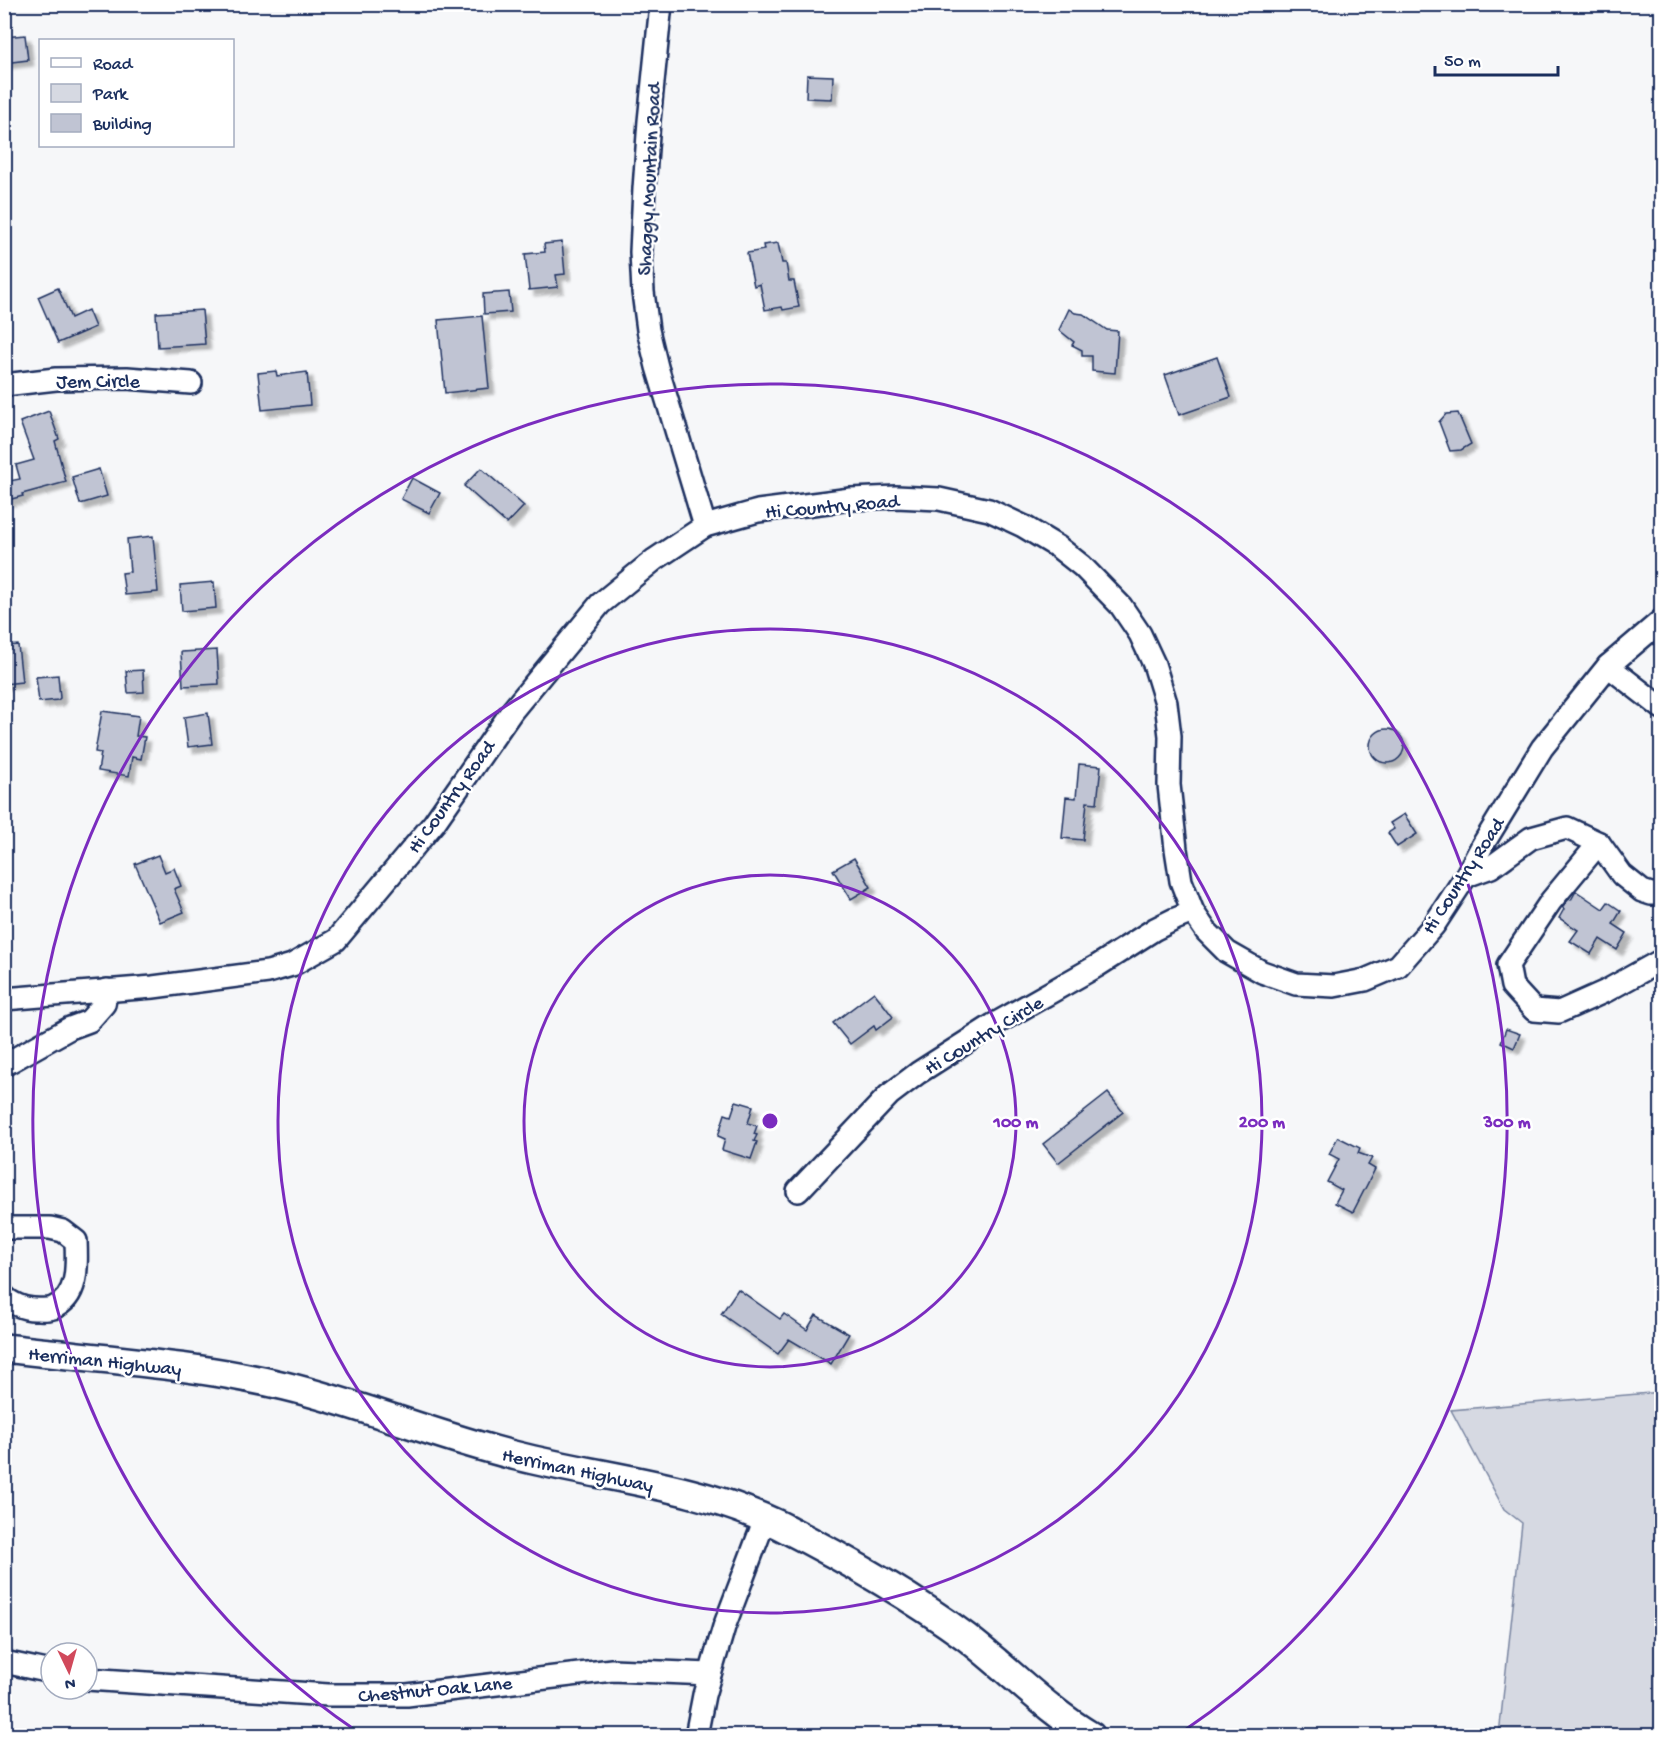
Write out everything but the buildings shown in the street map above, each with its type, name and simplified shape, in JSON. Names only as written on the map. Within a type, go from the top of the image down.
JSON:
[{"type":"main road","name":"Herriman Highway","points":[[4,1348],[183,1368],[277,1384],[486,1449],[711,1498],[731,1505],[765,1519],[851,1563],[927,1610],[990,1656],[1060,1715],[1091,1736]]},
{"type":"street","name":"Shaggy Mountain Road","points":[[661,4],[644,189],[643,292],[648,330],[657,367],[705,526]]},
{"type":"street","name":"Jem Circle","points":[[4,385],[56,380],[127,378],[191,383]]},
{"type":"street","name":"Hi Country Road","points":[[4,999],[153,987],[268,972],[292,965],[336,940],[434,823],[512,711],[600,604],[654,560],[705,526],[758,511],[852,499],[896,497],[939,500],[989,510],[1023,526],[1074,559],[1121,606],[1140,634],[1154,664],[1166,703],[1170,736],[1168,785],[1181,881],[1193,912],[1206,931],[1227,952],[1262,972],[1296,984],[1334,986],[1365,980],[1398,966],[1434,925],[1542,748],[1608,666],[1662,620]]},
{"type":"street","points":[[1608,666],[1662,708]]},
{"type":"street","points":[[1466,876],[1491,867],[1531,838],[1567,828],[1599,843],[1622,875],[1642,891],[1662,894]]},
{"type":"street","points":[[1599,843],[1551,901],[1508,965],[1512,986],[1534,1010],[1559,1012],[1606,991],[1662,960]]},
{"type":"street","name":"Hi Country Circle","points":[[798,1191],[889,1095],[918,1073],[993,1025],[1097,966],[1155,929],[1193,912]]},
{"type":"street","points":[[4,1065],[70,1028],[89,1021],[104,1004],[107,990]]},
{"type":"street","points":[[4,1228],[50,1228],[63,1231],[76,1241],[77,1261],[73,1286],[64,1300],[51,1309],[28,1309],[4,1296]]},
{"type":"street","points":[[696,1736],[704,1695],[724,1627],[765,1519]]},
{"type":"street","points":[[4,1662],[39,1669]]},
{"type":"street","name":"Chestnut Oak Lane","points":[[99,1680],[328,1695],[407,1695],[612,1670],[710,1674]]},
{"type":"green space","points":[[1661,1392],[1661,1735],[1499,1735],[1522,1523],[1504,1509],[1451,1410]]}]
